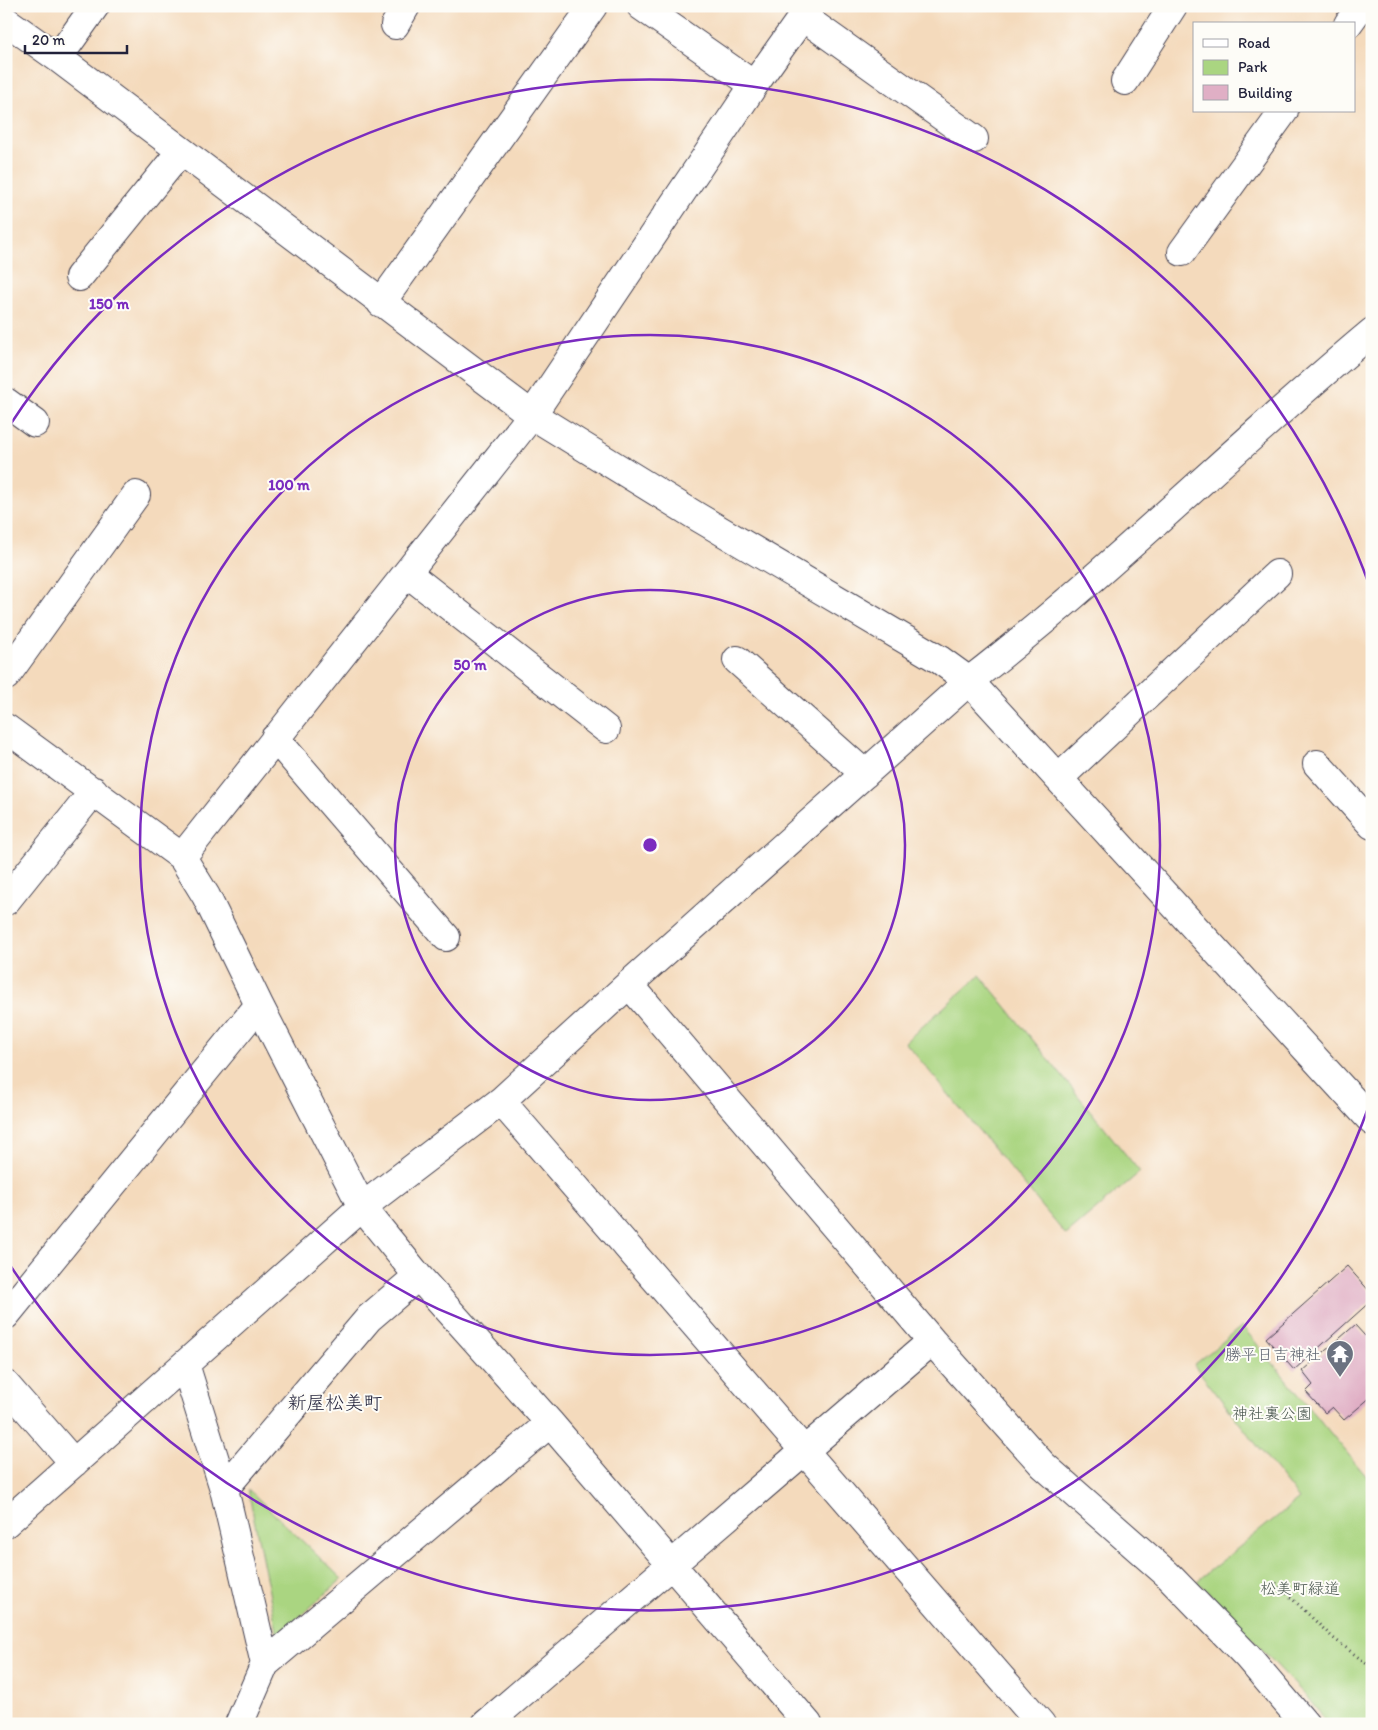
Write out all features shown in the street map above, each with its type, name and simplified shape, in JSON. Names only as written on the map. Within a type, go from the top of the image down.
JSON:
[{"type":"street","points":[[58,58],[95,6]]},
{"type":"street","points":[[381,303],[592,6]]},
{"type":"street","points":[[641,6],[754,85]]},
{"type":"street","points":[[1125,81],[1173,6]]},
{"type":"street","points":[[1349,22],[1361,6]]},
{"type":"street","points":[[182,857],[532,415],[754,85],[806,12],[974,139]]},
{"type":"street","points":[[6,21],[58,58],[532,415],[696,516],[940,660],[969,681],[1372,1121]]},
{"type":"street","points":[[1182,252],[1283,112]]},
{"type":"street","points":[[78,277],[181,151]]},
{"type":"street","points":[[6,1523],[362,1207],[501,1101],[629,984],[969,681],[1101,573],[1308,386],[1372,332]]},
{"type":"street","points":[[6,402],[35,424]]},
{"type":"street","points":[[6,676],[136,495]]},
{"type":"street","points":[[407,573],[606,729]]},
{"type":"street","points":[[1059,778],[1277,574]]},
{"type":"street","points":[[737,660],[865,774]]},
{"type":"street","points":[[6,728],[182,857],[206,896],[362,1207],[418,1276],[550,1423],[808,1724]]},
{"type":"street","points":[[276,738],[446,937]]},
{"type":"street","points":[[1317,764],[1372,825]]},
{"type":"street","points":[[6,901],[94,791]]},
{"type":"street","points":[[629,984],[932,1342],[1043,1465],[1168,1574],[1247,1656],[1305,1724]]},
{"type":"street","points":[[6,1315],[259,1005]]},
{"type":"street","points":[[501,1101],[1041,1724]]},
{"type":"street","points":[[224,1489],[369,1318],[418,1276]]},
{"type":"street","points":[[486,1724],[932,1342]]},
{"type":"street","points":[[185,1364],[224,1489],[265,1664]]},
{"type":"street","points":[[6,1386],[74,1463]]},
{"type":"street","points":[[239,1724],[265,1664],[550,1423]]},
{"type":"path","points":[[1276,1583],[1332,1636],[1372,1668]]},
{"type":"green space","points":[[980,975],[1140,1172],[1066,1235],[905,1042]]},
{"type":"green space","name":"松美町緑道","points":[[1242,1326],[1372,1483],[1372,1724],[1329,1724],[1305,1695],[1197,1581],[1299,1499],[1194,1365]]},
{"type":"green space","points":[[248,1489],[342,1579],[278,1636]]},
{"type":"building","points":[[1347,1266],[1372,1294],[1372,1300],[1294,1370],[1266,1338]]},
{"type":"building","name":"勝平日吉神社","points":[[1355,1325],[1365,1336],[1372,1331],[1372,1396],[1344,1420],[1332,1407],[1325,1413],[1306,1392],[1313,1385],[1302,1371]]},
{"type":"place","name":"勝平日吉神社","points":[[1340,1378]]},
{"type":"district","name":"新屋松美町","points":[[335,1402]]},
{"type":"park label","name":"神社裏公園","points":[[1272,1413]]}]
